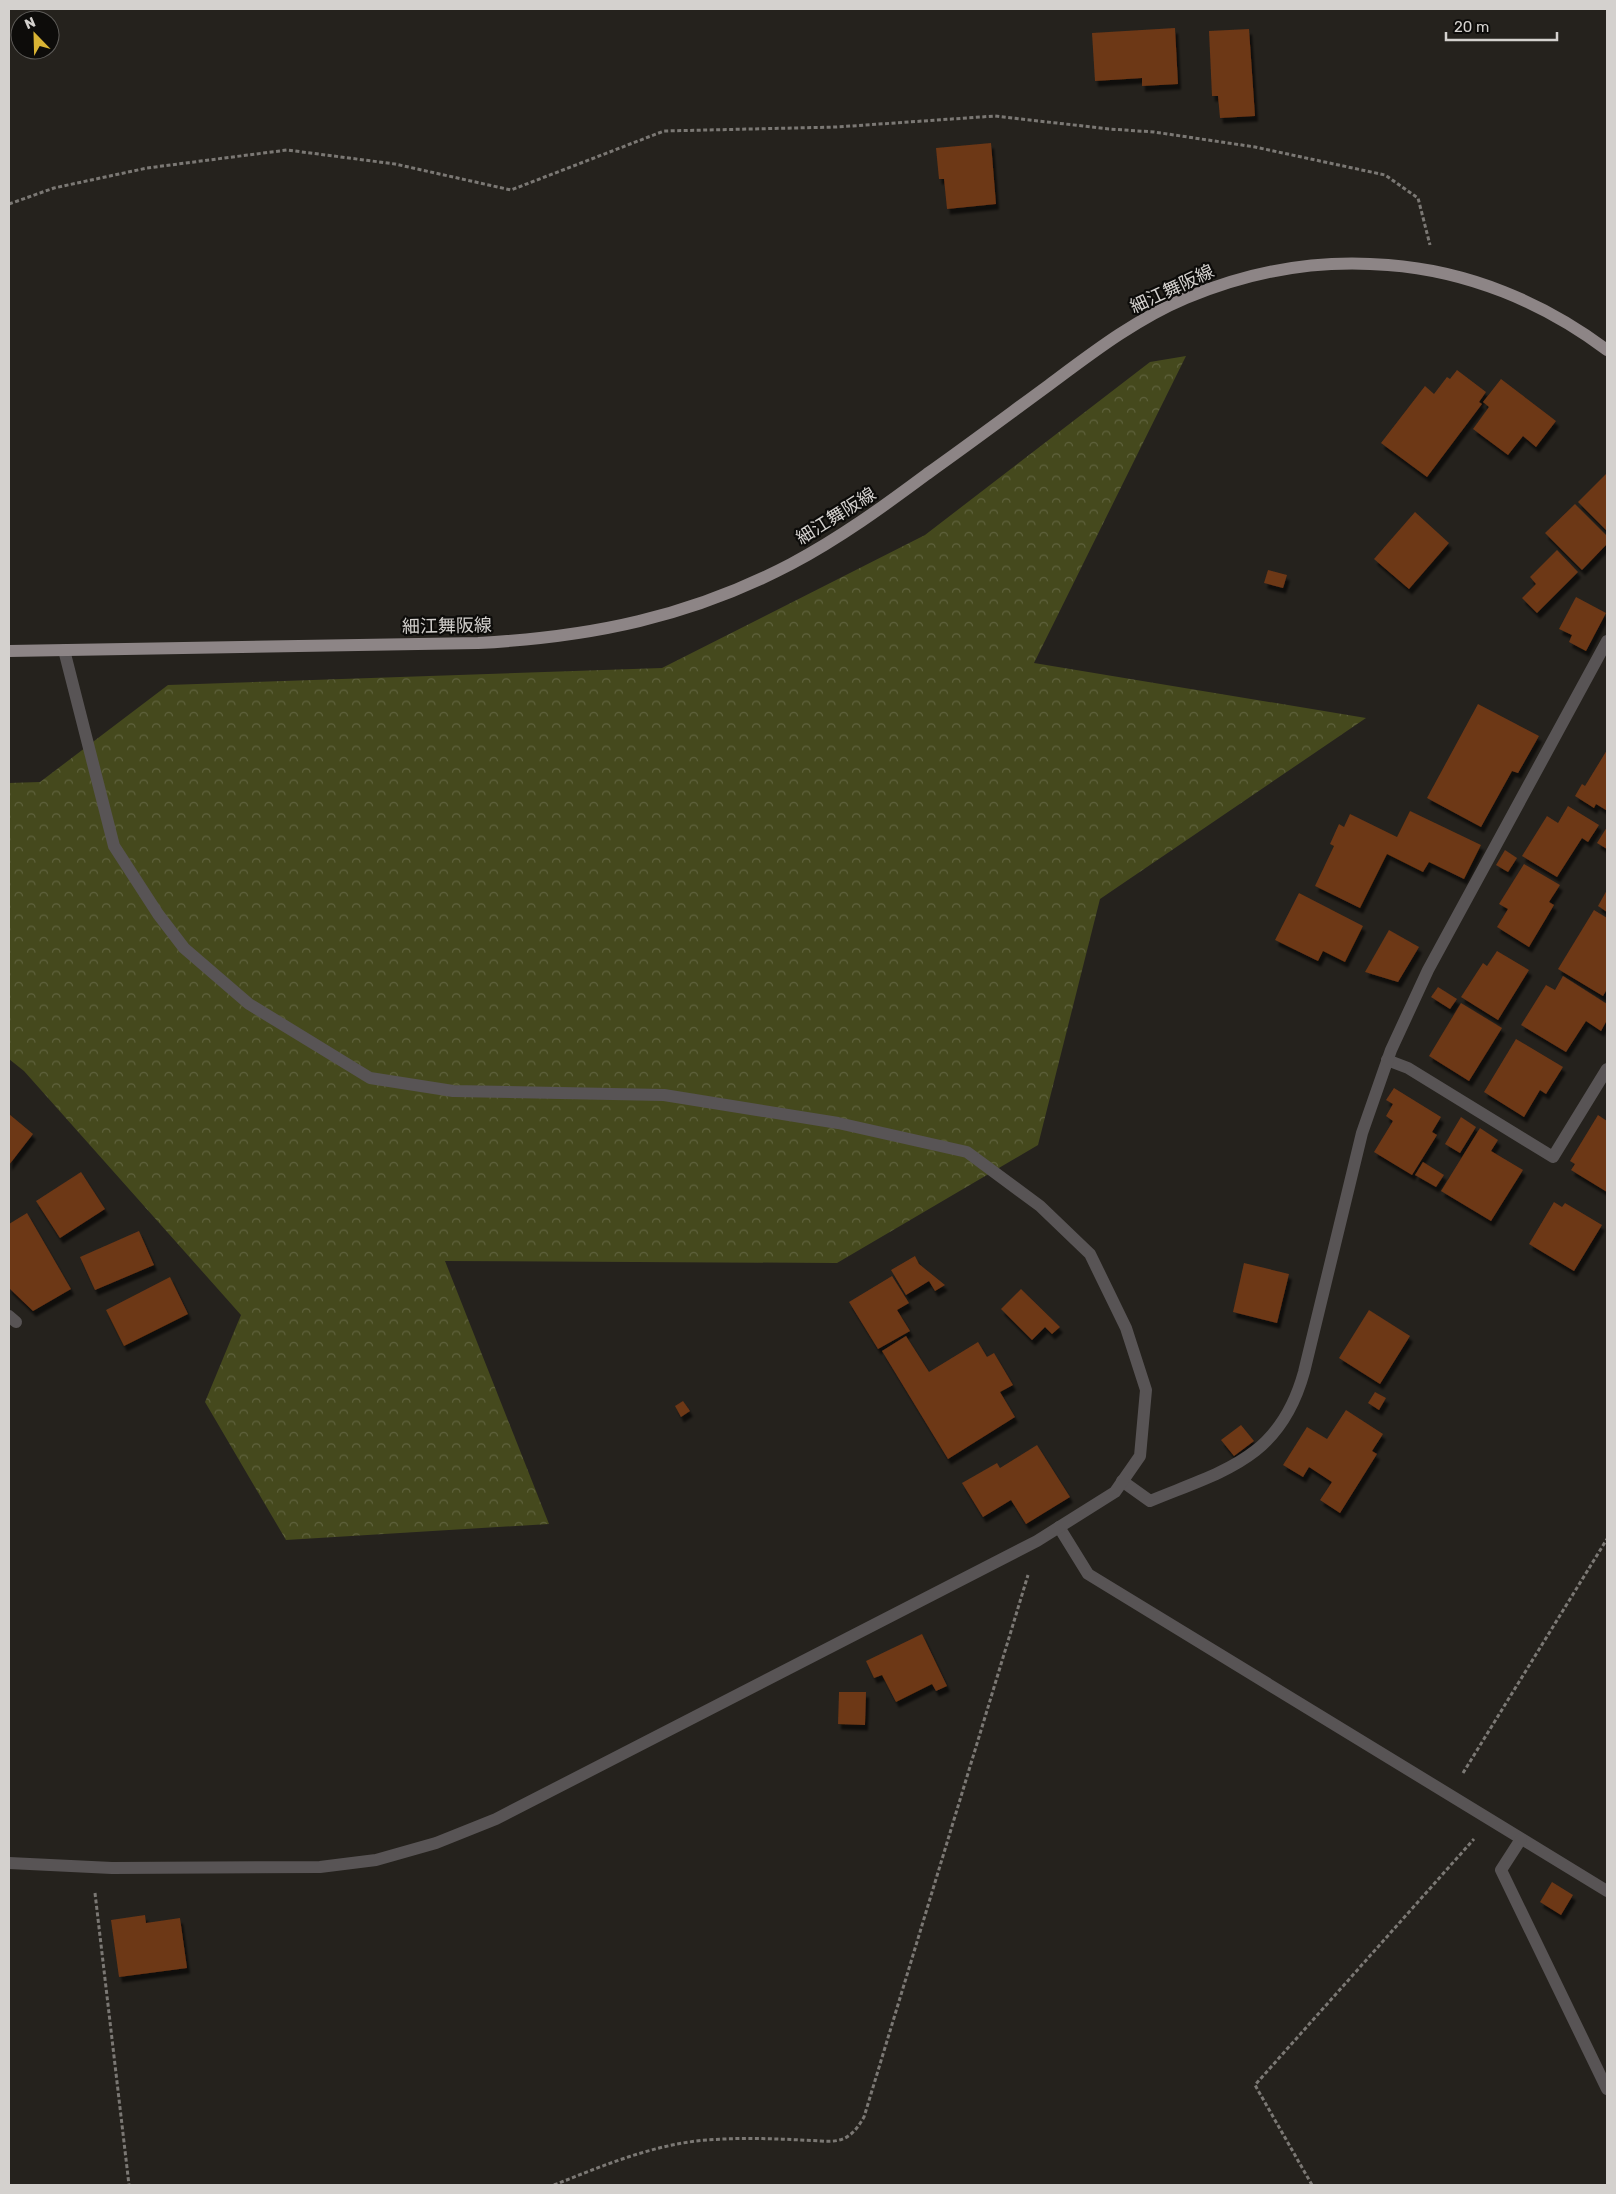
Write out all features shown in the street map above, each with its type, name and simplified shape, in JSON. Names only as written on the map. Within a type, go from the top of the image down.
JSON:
[{"type":"main road","name":"細江舞阪線","points":[[9,651],[478,643],[532,640],[586,634],[639,622],[691,607],[742,588],[791,564],[838,537],[883,507],[1104,345],[1143,319],[1184,298],[1227,282],[1273,270],[1319,264],[1364,263],[1411,267],[1465,278],[1526,301],[1583,332],[1607,350]]},
{"type":"street","points":[[1122,1481],[1150,1501],[1238,1464],[1263,1446],[1288,1415],[1298,1394],[1304,1372],[1362,1132],[1387,1060],[1428,970],[1607,641]]},
{"type":"street","points":[[9,1863],[95,1867],[320,1867],[376,1860],[436,1843],[496,1819],[1024,1548],[1115,1492],[1140,1456],[1146,1390],[1126,1328],[1090,1254],[1040,1206],[966,1152],[838,1123],[664,1095],[453,1091],[370,1078],[249,1004],[184,948],[158,914],[114,846],[64,650]]},
{"type":"street","points":[[1387,1060],[1408,1068],[1553,1157],[1607,1069]]},
{"type":"street","points":[[1058,1527],[1088,1574],[1607,1891]]},
{"type":"street","points":[[1521,1839],[1501,1870],[1607,2090]]},
{"type":"path","points":[[9,204],[54,188],[147,168],[287,150],[395,164],[511,190],[664,131],[837,127],[995,116],[1154,132],[1255,147],[1384,175],[1418,198],[1432,257],[1431,271]]},
{"type":"path","points":[[1450,1795],[1607,1539]]},
{"type":"path","points":[[554,2185],[594,2169],[649,2151],[705,2140],[762,2137],[824,2142],[841,2140],[856,2132],[864,2117],[1031,1562],[1024,1548]]},
{"type":"path","points":[[1312,2185],[1255,2085],[1471,1844],[1487,1818]]},
{"type":"path","points":[[95,1867],[94,1887],[129,2185]]},
{"type":"green space","points":[[1186,356],[1034,663],[1366,718],[1100,899],[1038,1145],[837,1263],[445,1261],[549,1524],[286,1540],[205,1402],[241,1315],[24,1071],[9,1059],[9,783],[40,782],[168,685],[662,668],[925,535],[1150,362]]},
{"type":"building","points":[[1175,28],[1178,84],[1142,86],[1142,78],[1095,81],[1092,33]]},
{"type":"building","points":[[1249,29],[1255,116],[1220,118],[1218,96],[1212,96],[1209,31]]},
{"type":"building","points":[[991,143],[996,204],[947,209],[944,179],[939,179],[936,148]]},
{"type":"building","points":[[1457,370],[1486,392],[1479,402],[1482,404],[1427,477],[1381,443],[1425,386],[1434,394],[1447,377],[1450,379]]},
{"type":"building","points":[[1501,379],[1556,421],[1536,447],[1523,436],[1508,455],[1473,429],[1489,407],[1483,402]]},
{"type":"building","points":[[1607,473],[1607,531],[1578,502]]},
{"type":"building","points":[[1575,504],[1607,536],[1607,544],[1582,570],[1545,533]]},
{"type":"building","points":[[1415,512],[1449,543],[1409,589],[1374,559]]},
{"type":"building","points":[[1557,550],[1578,572],[1537,613],[1522,598],[1536,584],[1530,577]]},
{"type":"building","points":[[1268,570],[1287,575],[1283,588],[1264,583]]},
{"type":"building","points":[[1576,597],[1606,613],[1586,651],[1569,642],[1572,635],[1559,629]]},
{"type":"building","points":[[1478,704],[1539,736],[1518,773],[1512,771],[1481,827],[1427,798]]},
{"type":"building","points":[[1607,750],[1606,810],[1596,804],[1594,808],[1575,796],[1582,784],[1585,786]]},
{"type":"building","points":[[1568,806],[1599,825],[1588,842],[1582,838],[1557,877],[1522,856],[1547,816],[1558,823]]},
{"type":"building","points":[[1410,811],[1481,845],[1464,879],[1429,862],[1423,872],[1387,854],[1360,908],[1315,886],[1334,846],[1330,844],[1339,824],[1344,827],[1350,814],[1397,837]]},
{"type":"building","points":[[1607,827],[1607,849],[1597,843]]},
{"type":"building","points":[[1505,850],[1517,858],[1508,872],[1496,865]]},
{"type":"building","points":[[1524,864],[1560,885],[1549,902],[1554,905],[1529,947],[1497,927],[1508,909],[1499,904]]},
{"type":"building","points":[[1607,890],[1607,912],[1598,906]]},
{"type":"building","points":[[1299,893],[1363,926],[1345,962],[1323,951],[1318,961],[1275,940]]},
{"type":"building","points":[[1594,910],[1607,918],[1607,989],[1603,996],[1558,969]]},
{"type":"building","points":[[1389,930],[1419,947],[1398,982],[1365,972]]},
{"type":"building","points":[[1497,951],[1529,970],[1498,1020],[1461,997],[1483,963],[1487,966]]},
{"type":"building","points":[[1563,976],[1607,1004],[1607,1020],[1601,1031],[1586,1021],[1566,1052],[1521,1025],[1546,985],[1555,990]]},
{"type":"building","points":[[1438,987],[1457,999],[1450,1009],[1431,997]]},
{"type":"building","points":[[1461,1003],[1502,1028],[1469,1081],[1429,1056]]},
{"type":"building","points":[[1516,1039],[1563,1067],[1546,1094],[1540,1090],[1524,1117],[1484,1092]]},
{"type":"building","points":[[1394,1088],[1441,1117],[1432,1132],[1437,1135],[1412,1175],[1374,1152],[1393,1121],[1386,1116],[1393,1104],[1386,1100]]},
{"type":"building","points":[[9,1114],[33,1134],[9,1165]]},
{"type":"building","points":[[1598,1115],[1607,1121],[1607,1192],[1571,1170],[1575,1164],[1570,1161]]},
{"type":"building","points":[[1461,1117],[1476,1127],[1460,1153],[1445,1144]]},
{"type":"building","points":[[1480,1128],[1498,1140],[1491,1151],[1523,1170],[1491,1221],[1441,1191]]},
{"type":"building","points":[[1423,1162],[1444,1175],[1436,1187],[1415,1175]]},
{"type":"building","points":[[81,1172],[105,1209],[60,1238],[36,1201]]},
{"type":"building","points":[[1554,1202],[1562,1207],[1565,1203],[1602,1225],[1574,1271],[1529,1244]]},
{"type":"building","points":[[27,1213],[71,1289],[33,1311],[9,1288],[9,1224]]},
{"type":"building","points":[[139,1231],[154,1265],[95,1290],[80,1257]]},
{"type":"building","points":[[915,1256],[919,1264],[945,1285],[935,1291],[929,1281],[906,1295],[891,1270]]},
{"type":"building","points":[[1244,1263],[1289,1274],[1277,1323],[1233,1312]]},
{"type":"building","points":[[892,1276],[909,1303],[897,1310],[910,1331],[878,1349],[849,1302]]},
{"type":"building","points":[[170,1277],[188,1314],[124,1346],[106,1310]]},
{"type":"building","points":[[1021,1289],[1060,1327],[1052,1334],[1045,1327],[1032,1340],[1001,1309]]},
{"type":"building","points":[[1369,1310],[1410,1336],[1380,1384],[1339,1358]]},
{"type":"building","points":[[906,1336],[929,1372],[978,1342],[987,1357],[994,1353],[1013,1385],[1000,1392],[1015,1417],[948,1459],[882,1351]]},
{"type":"building","points":[[1375,1392],[1386,1398],[1379,1410],[1368,1403]]},
{"type":"building","points":[[683,1401],[690,1411],[681,1417],[675,1406]]},
{"type":"building","points":[[1346,1410],[1383,1434],[1372,1451],[1377,1454],[1340,1513],[1320,1500],[1332,1482],[1309,1467],[1303,1477],[1283,1465],[1307,1427],[1327,1439]]},
{"type":"building","points":[[1241,1425],[1254,1441],[1234,1456],[1221,1440]]},
{"type":"building","points":[[1037,1445],[1070,1497],[1026,1524],[1011,1500],[983,1517],[962,1483],[997,1463],[1000,1468]]},
{"type":"building","points":[[922,1634],[947,1686],[936,1691],[932,1684],[896,1702],[882,1675],[874,1678],[866,1661]]},
{"type":"building","points":[[839,1692],[866,1692],[865,1725],[838,1724]]},
{"type":"building","points":[[1552,1882],[1573,1895],[1561,1915],[1540,1902]]},
{"type":"building","points":[[145,1915],[146,1923],[180,1918],[187,1968],[119,1977],[111,1920]]}]
